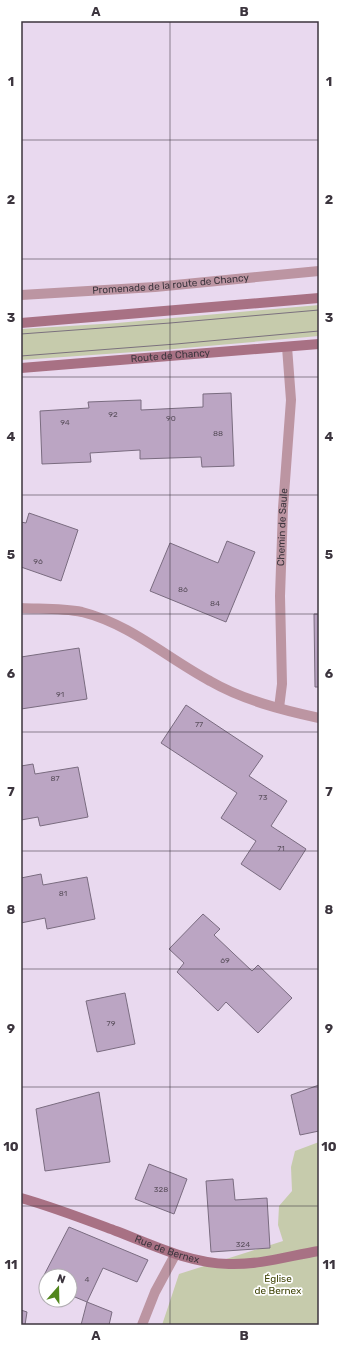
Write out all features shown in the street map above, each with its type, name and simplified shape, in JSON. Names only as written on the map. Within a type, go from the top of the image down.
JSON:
[{"type":"main road","points":[[21,323],[319,298]]},
{"type":"main road","name":"Route de Chancy","points":[[21,368],[319,344]]},
{"type":"main road","name":"Rue de Bernex","points":[[21,1198],[82,1217],[175,1255],[215,1263],[246,1264],[273,1261],[319,1251]]},
{"type":"street","name":"Promenade de la route de Chancy","points":[[21,295],[155,287],[319,271]]},
{"type":"street","name":"Chemin de Saule","points":[[279,708],[282,684],[280,596],[283,508],[291,400],[287,347]]},
{"type":"street","points":[[21,608],[59,609],[80,612],[98,617],[149,643],[209,681],[233,692],[279,708],[319,718]]},
{"type":"street","points":[[142,1325],[155,1292],[175,1255]]},
{"type":"green space","points":[[319,305],[319,336],[163,350],[21,360],[21,329],[117,323]]},
{"type":"green space","name":"Église de Bernex","points":[[319,1142],[319,1325],[162,1325],[179,1274],[283,1241],[278,1225],[279,1206],[292,1191],[291,1167],[295,1151]]},
{"type":"building","points":[[231,393],[234,466],[202,467],[201,457],[140,459],[140,450],[90,453],[91,462],[42,464],[40,411],[89,408],[88,402],[141,400],[141,410],[203,407],[203,394]]},
{"type":"building","points":[[29,513],[78,530],[61,581],[21,567],[21,522],[26,523]]},
{"type":"building","points":[[227,541],[255,552],[226,622],[150,591],[170,543],[218,563]]},
{"type":"building","points":[[314,614],[319,614],[319,687],[315,687]]},
{"type":"building","points":[[79,648],[87,699],[21,709],[21,657]]},
{"type":"building","points":[[186,705],[263,756],[249,776],[287,801],[271,826],[306,849],[280,890],[241,864],[256,841],[221,818],[237,793],[161,743]]},
{"type":"building","points":[[33,764],[35,774],[78,767],[88,817],[40,826],[38,817],[21,820],[21,766]]},
{"type":"building","points":[[41,874],[43,885],[87,877],[95,919],[47,929],[45,918],[21,923],[21,878]]},
{"type":"building","points":[[203,914],[220,929],[214,935],[252,971],[258,965],[292,998],[258,1033],[226,1002],[218,1011],[177,972],[184,963],[169,949]]},
{"type":"building","points":[[125,993],[135,1044],[97,1052],[86,1001]]},
{"type":"building","points":[[319,1085],[319,1131],[300,1135],[291,1095]]},
{"type":"building","points":[[99,1092],[110,1162],[45,1171],[36,1109]]},
{"type":"building","points":[[149,1164],[187,1179],[174,1214],[135,1199]]},
{"type":"building","points":[[233,1179],[235,1200],[267,1198],[270,1248],[211,1252],[206,1181]]},
{"type":"building","points":[[69,1227],[148,1260],[137,1282],[103,1268],[87,1302],[78,1298],[78,1268],[48,1268]]},
{"type":"building","points":[[87,1302],[112,1312],[109,1325],[81,1325]]},
{"type":"building","points":[[21,1310],[27,1312],[25,1325],[21,1325]]},
{"type":"tram line","points":[[21,334],[319,310]]},
{"type":"tram line","points":[[21,356],[319,331]]}]
